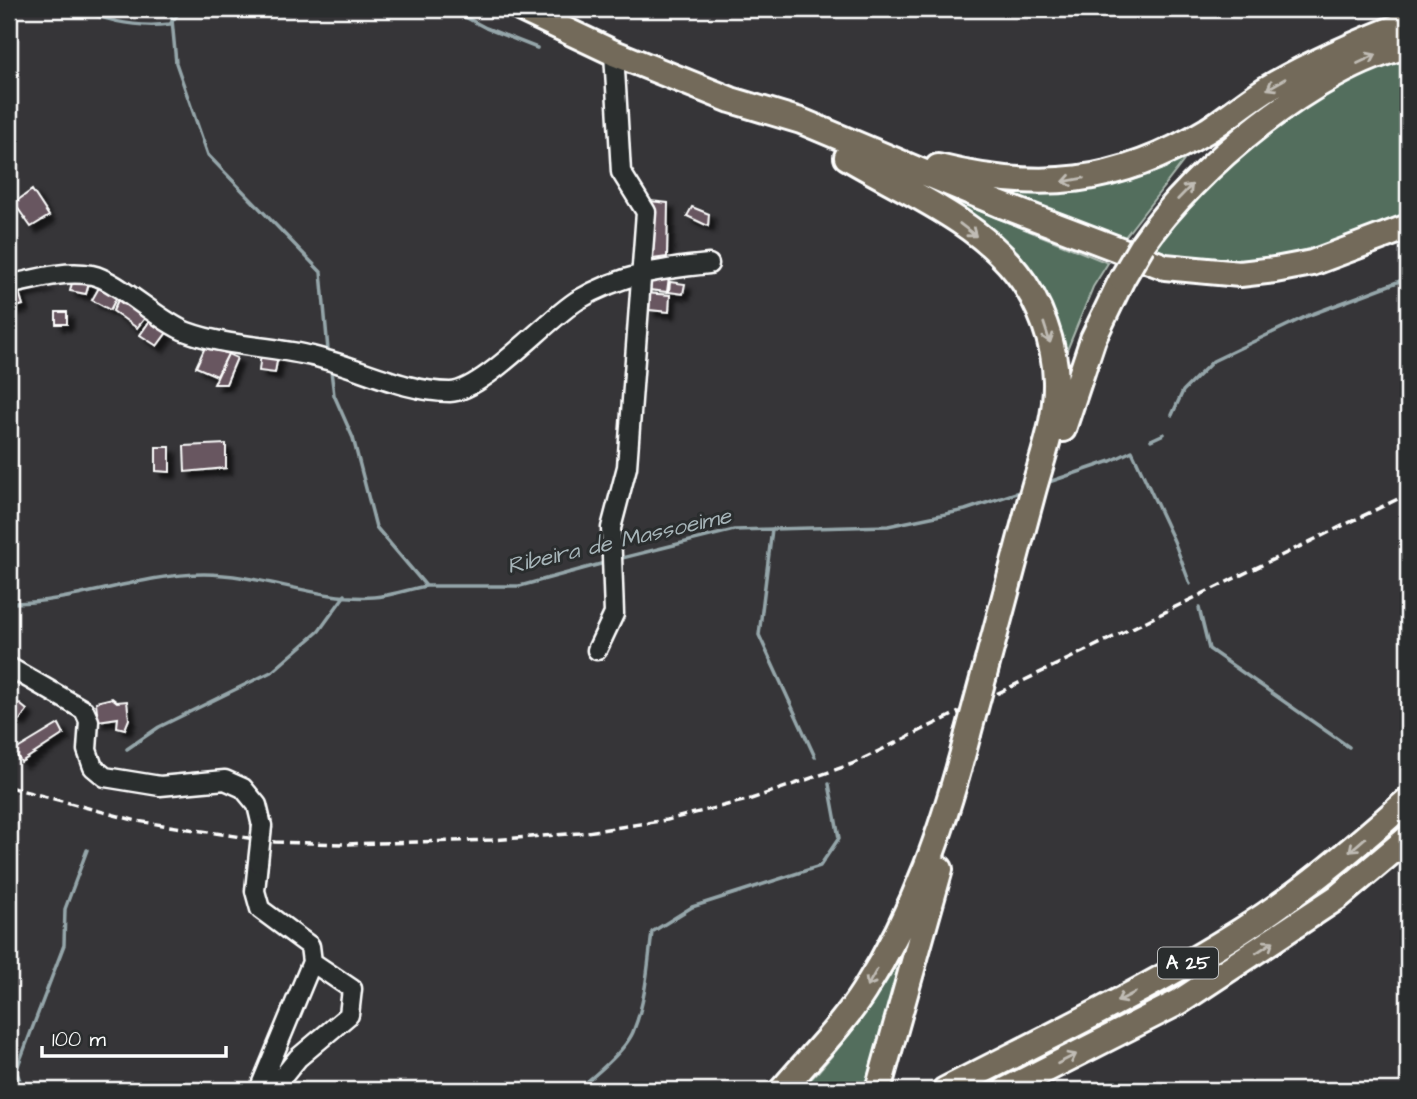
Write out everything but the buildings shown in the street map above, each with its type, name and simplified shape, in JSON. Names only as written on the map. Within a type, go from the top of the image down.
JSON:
[{"type":"highway","points":[[521,9],[614,53],[731,100],[801,121],[883,153],[956,187],[1165,267],[1202,273],[1240,274],[1312,263],[1408,227]]},
{"type":"highway","points":[[883,153],[965,173],[1018,182],[1059,182],[1111,173],[1161,154],[1208,130],[1270,86],[1336,51],[1408,23]]},
{"type":"highway","points":[[782,1090],[863,993],[905,918],[944,826],[1072,398],[1093,339],[1142,245],[1163,214],[1196,180],[1300,96],[1383,51],[1408,46]]},
{"type":"highway","points":[[731,100],[764,121],[847,157],[1149,274],[1200,284],[1256,285],[1311,273],[1408,240]]},
{"type":"highway","points":[[847,157],[947,213],[1017,272],[1033,298],[1053,351],[1056,402],[974,732],[878,1090]]},
{"type":"highway","name":"A 25","points":[[945,1090],[1164,977],[1242,931],[1313,881],[1408,800]]},
{"type":"highway","name":"A 25","points":[[1006,1090],[1202,988],[1338,897],[1408,838]]},
{"type":"street","points":[[597,650],[614,614],[611,528],[627,467],[644,271],[646,212],[621,172],[614,53]]},
{"type":"street","points":[[9,285],[59,274],[94,275],[186,332],[238,345],[307,355],[410,386],[452,392],[490,371],[575,302],[644,271],[709,264]]},
{"type":"street","points":[[9,667],[84,710],[89,721],[87,750],[93,767],[105,777],[160,786],[225,780],[243,789],[257,805],[261,826],[255,891],[260,909],[310,946],[312,962],[260,1090]]},
{"type":"street","points":[[272,1090],[298,1058],[349,1014],[352,989],[312,962]]},
{"type":"green space","points":[[1408,53],[1408,219],[1333,247],[1245,266],[1195,263],[1146,250],[1171,216],[1312,95]]},
{"type":"green space","points":[[1209,136],[1186,158],[1121,242],[955,176],[1013,187]]},
{"type":"green space","points":[[918,186],[1108,263],[1093,287],[1061,365],[1051,308],[1033,276],[1004,247]]},
{"type":"green space","points":[[915,934],[867,1090],[801,1090],[834,1054],[863,1016]]},
{"type":"waterway","points":[[79,9],[113,21],[146,25],[170,24],[182,9]]},
{"type":"waterway","name":"Ribeira de Massoeime","points":[[171,9],[176,63],[208,155],[321,272],[328,350]]},
{"type":"waterway","points":[[263,9],[282,14],[306,9]]},
{"type":"waterway","points":[[450,9],[486,28],[537,48]]},
{"type":"waterway","name":"Ribeira de Massoeime","points":[[1172,415],[1183,391],[1213,361],[1307,316],[1408,278]]},
{"type":"waterway","name":"Ribeira de Massoeime","points":[[331,371],[334,395],[353,438],[376,527],[426,586],[520,586],[608,562]]},
{"type":"waterway","name":"Ribeira de Massoeime","points":[[1151,440],[1164,434]]},
{"type":"waterway","points":[[1046,483],[1132,451],[1174,541],[1190,584]]},
{"type":"waterway","name":"Ribeira de Massoeime","points":[[618,559],[734,530],[888,526],[965,510],[1022,491]]},
{"type":"waterway","points":[[772,529],[759,635],[815,757]]},
{"type":"waterway","points":[[9,603],[34,602],[179,575],[226,575],[353,597],[380,596],[426,586]]},
{"type":"waterway","points":[[127,749],[159,727],[273,671],[319,631],[345,595]]},
{"type":"waterway","points":[[1199,608],[1209,649],[1349,747]]},
{"type":"waterway","points":[[577,1090],[616,1055],[633,1032],[644,995],[652,932],[692,907],[820,866],[839,838],[829,784]]},
{"type":"waterway","points":[[24,1090],[16,1071],[64,945],[65,909],[87,850]]},
{"type":"railway","points":[[9,787],[137,821],[275,842],[344,844],[492,840],[580,833],[667,820],[751,799],[852,764],[1408,494]]}]
